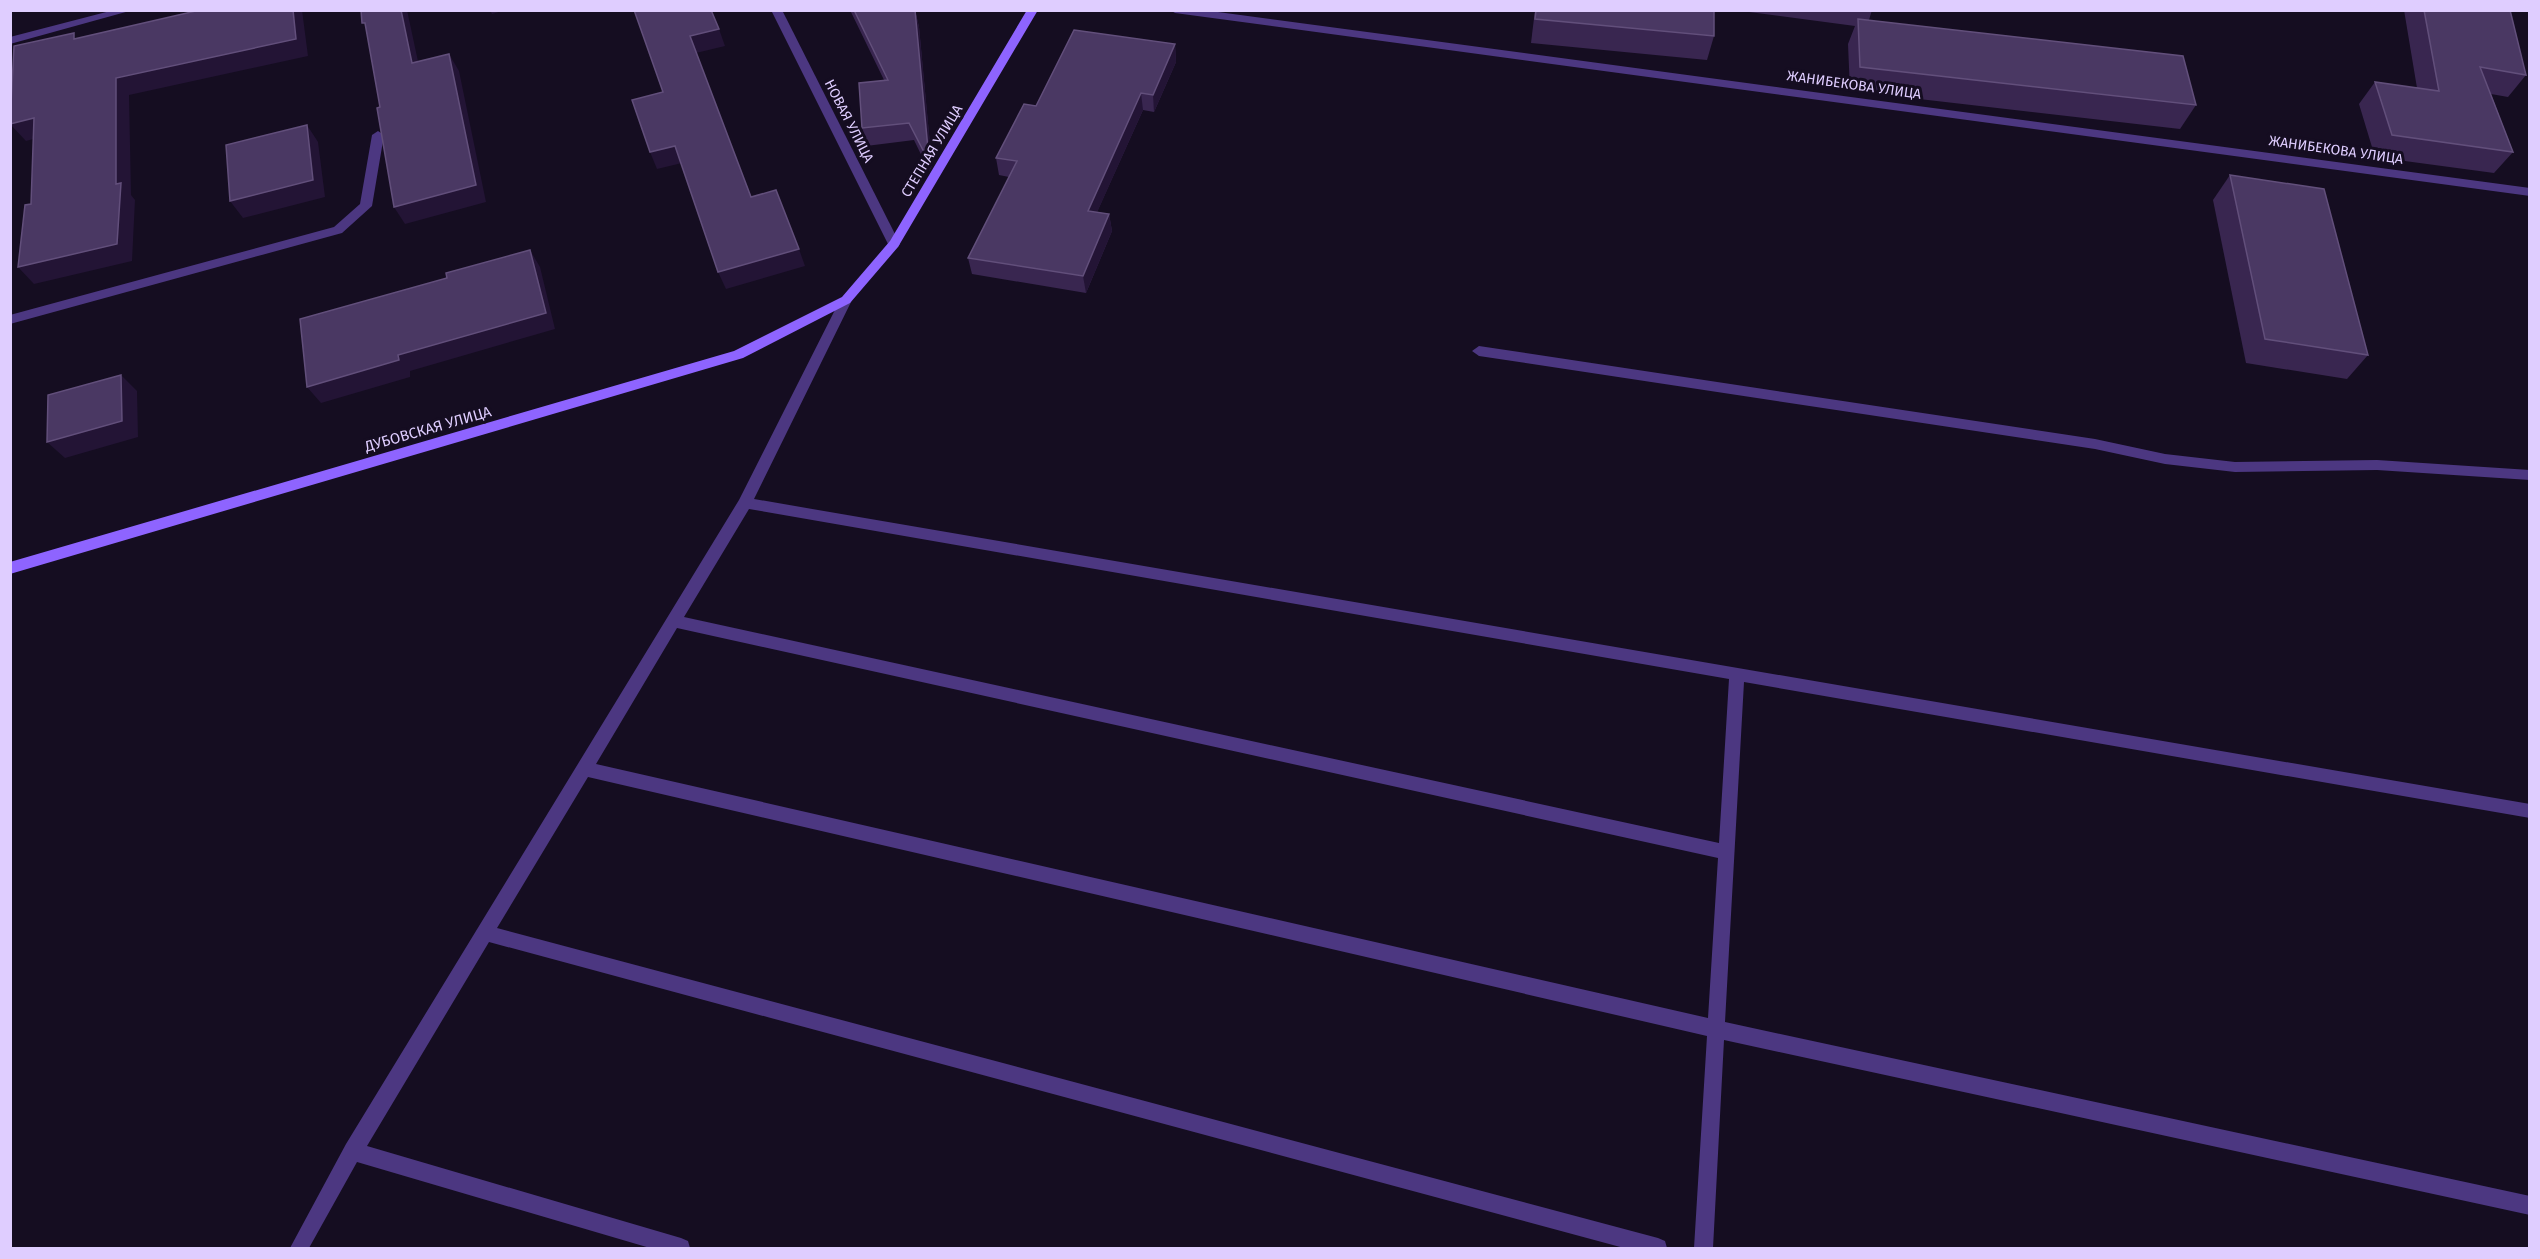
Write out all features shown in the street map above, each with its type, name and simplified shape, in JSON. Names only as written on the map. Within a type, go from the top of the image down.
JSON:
[{"type":"main road","name":"СТЕПНАЯ УЛИЦА","points":[[846,300],[894,244],[1033,10]]},
{"type":"main road","name":"ДУБОВСКАЯ УЛИЦА","points":[[10,568],[738,355],[846,300]]},
{"type":"street","points":[[10,41],[128,10]]},
{"type":"street","name":"НОВАЯ УЛИЦА","points":[[776,10],[894,244]]},
{"type":"street","name":"ЖАНИБЕКОВА УЛИЦА","points":[[1175,10],[2529,192]]},
{"type":"street","points":[[10,320],[338,230],[366,206],[378,135]]},
{"type":"street","points":[[299,1248],[353,1151],[745,503],[846,300]]},
{"type":"street","points":[[1479,351],[2095,444],[2165,459],[2235,467],[2377,465],[2529,475]]},
{"type":"street","points":[[745,503],[2529,811]]},
{"type":"street","points":[[674,621],[1727,852]]},
{"type":"street","points":[[1703,1248],[1737,673]]},
{"type":"street","points":[[585,769],[1716,1029],[2529,1206]]},
{"type":"street","points":[[485,933],[1659,1248]]},
{"type":"street","points":[[353,1151],[681,1248]]},
{"type":"building","points":[[200,10],[293,10],[296,39],[116,78],[116,184],[121,183],[117,244],[18,267],[25,205],[31,204],[34,118],[10,124],[14,46],[74,33],[74,39]]},
{"type":"building","points":[[361,10],[401,10],[412,63],[449,54],[476,185],[394,207],[377,108],[380,107]]},
{"type":"building","points":[[634,10],[711,10],[719,29],[690,36],[751,197],[776,190],[799,249],[718,272],[675,146],[650,152],[632,100],[663,92]]},
{"type":"building","points":[[854,10],[915,10],[928,149],[925,154],[909,123],[862,128],[859,83],[888,80]]},
{"type":"building","points":[[1536,10],[1714,10],[1714,36],[1535,19]]},
{"type":"building","points":[[2424,10],[2510,10],[2526,75],[2480,67],[2513,152],[2392,135],[2375,82],[2439,91]]},
{"type":"building","points":[[1858,19],[2183,56],[2196,105],[1860,67]]},
{"type":"building","points":[[1074,30],[1175,44],[1153,95],[1141,93],[1088,211],[1109,214],[1083,276],[968,258],[1017,161],[996,158],[1024,104],[1036,106]]},
{"type":"building","points":[[307,125],[313,180],[230,201],[226,145]]},
{"type":"building","points":[[2230,175],[2324,189],[2368,355],[2265,339]]},
{"type":"building","points":[[530,250],[546,313],[398,355],[399,360],[307,387],[300,319],[447,278],[446,273]]},
{"type":"building","points":[[121,375],[122,421],[47,442],[48,395]]}]
